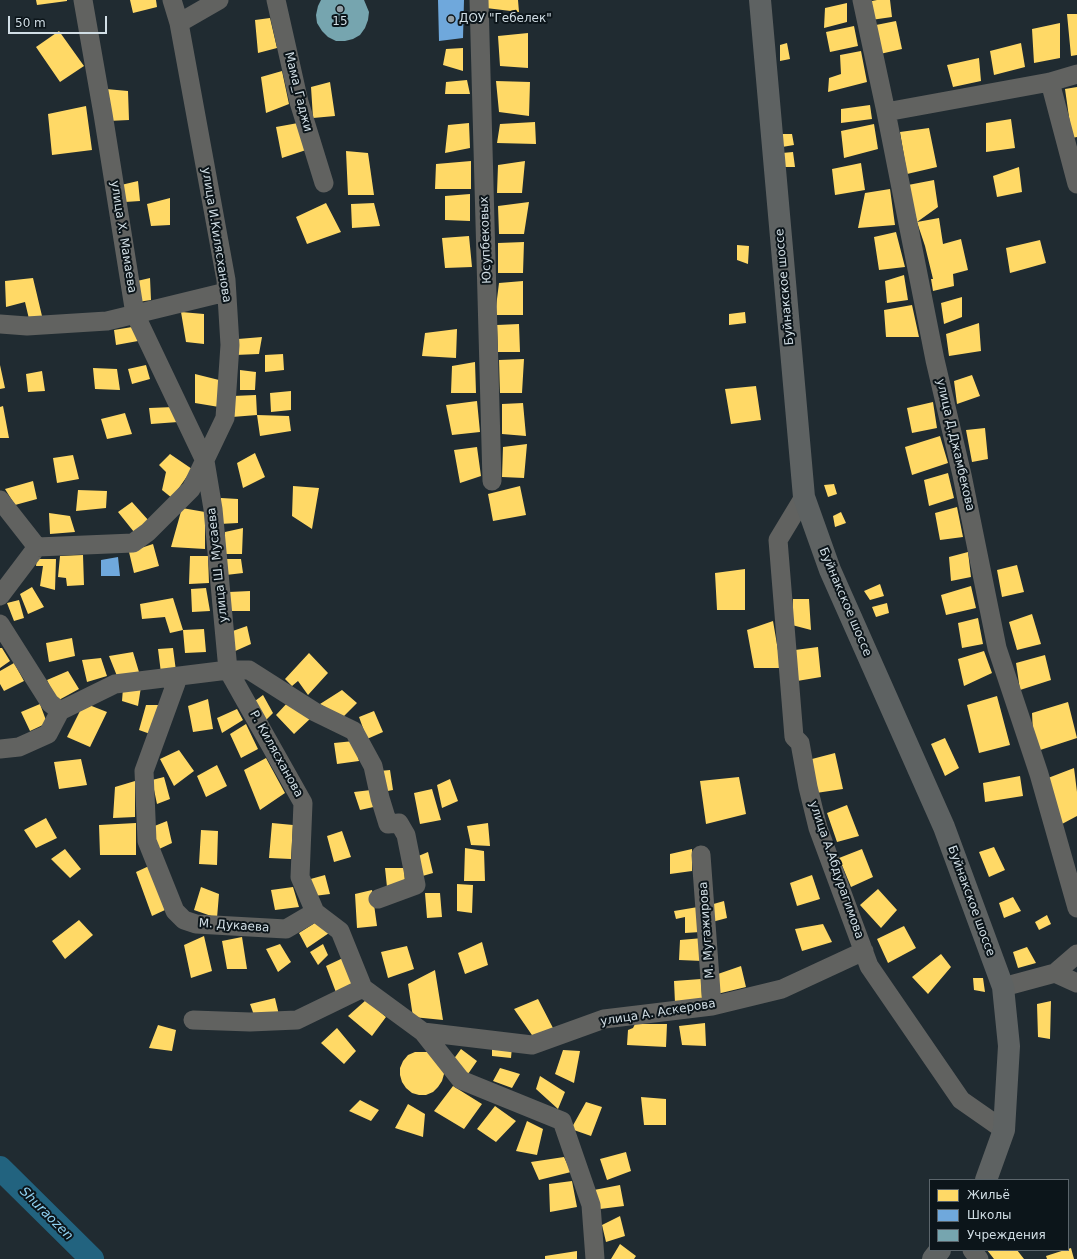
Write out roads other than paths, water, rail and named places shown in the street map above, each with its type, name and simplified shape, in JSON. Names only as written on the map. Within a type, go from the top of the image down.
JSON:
[{"type":"main road","name":"Буйнакское шоссе","points":[[760,0],[804,498],[830,570],[944,827],[1003,987],[1009,1046],[1004,1130],[986,1179]]},
{"type":"main road","points":[[933,1259],[939,1251]]},
{"type":"street","name":"улица Х. Мамаева","points":[[83,0],[135,314],[205,461]]},
{"type":"street","name":"улица И.Килясханова","points":[[37,547],[133,542],[148,532],[192,489],[225,418],[230,345],[226,280],[179,23],[172,0]]},
{"type":"street","points":[[179,23],[219,0]]},
{"type":"street","name":"Мама_Гаджи","points":[[276,0],[299,102],[324,184]]},
{"type":"street","name":"Юсупбековых","points":[[479,0],[492,481]]},
{"type":"street","name":"улица Д.Джамбекова","points":[[862,0],[886,112],[933,352],[962,475],[998,648],[1039,774],[1077,908]]},
{"type":"street","points":[[886,112],[1050,82],[1077,74]]},
{"type":"street","points":[[1050,82],[1077,184]]},
{"type":"street","points":[[0,324],[27,326],[107,321],[226,292]]},
{"type":"street","name":"улица Ш. Мусаева","points":[[205,461],[213,509],[228,670]]},
{"type":"street","name":"улица А.Абдурагимова","points":[[804,498],[778,540],[794,737],[800,743],[808,788],[818,828],[869,966],[961,1100],[1004,1130]]},
{"type":"street","points":[[0,500],[37,547],[0,596]]},
{"type":"street","points":[[0,624],[50,703],[60,711]]},
{"type":"street","points":[[0,749],[20,747],[48,734],[60,711],[116,684],[228,670],[249,670],[315,712],[354,731],[373,766],[380,798],[388,824],[399,822],[406,835],[416,885],[378,899]]},
{"type":"street","name":"Р. Килясханова","points":[[228,670],[303,803],[300,877],[315,912],[340,931],[363,988]]},
{"type":"street","name":"М. Дукаева","points":[[176,683],[144,771],[147,841],[176,911],[184,920],[196,924],[286,929],[315,912]]},
{"type":"street","name":"М. Мугажирова","points":[[701,855],[712,1006]]},
{"type":"street","name":"улица А. Аскерова","points":[[423,1032],[532,1045],[604,1020],[712,1006],[782,989],[864,951]]},
{"type":"street","points":[[1003,987],[1055,973],[1077,954]]},
{"type":"street","points":[[1055,973],[1077,983]]},
{"type":"street","points":[[193,1020],[250,1022],[297,1020],[363,988],[423,1032],[461,1080],[562,1121],[591,1205],[595,1259]]},
{"type":"street","points":[[973,1251],[979,1259]]},
{"type":"waterway","name":"Shuraozen","points":[[0,1168],[92,1259]]},
{"type":"place","name":"15","points":[[340,9]]},
{"type":"place","name":"ДОУ \"Гебелек\"","points":[[451,19]]}]
